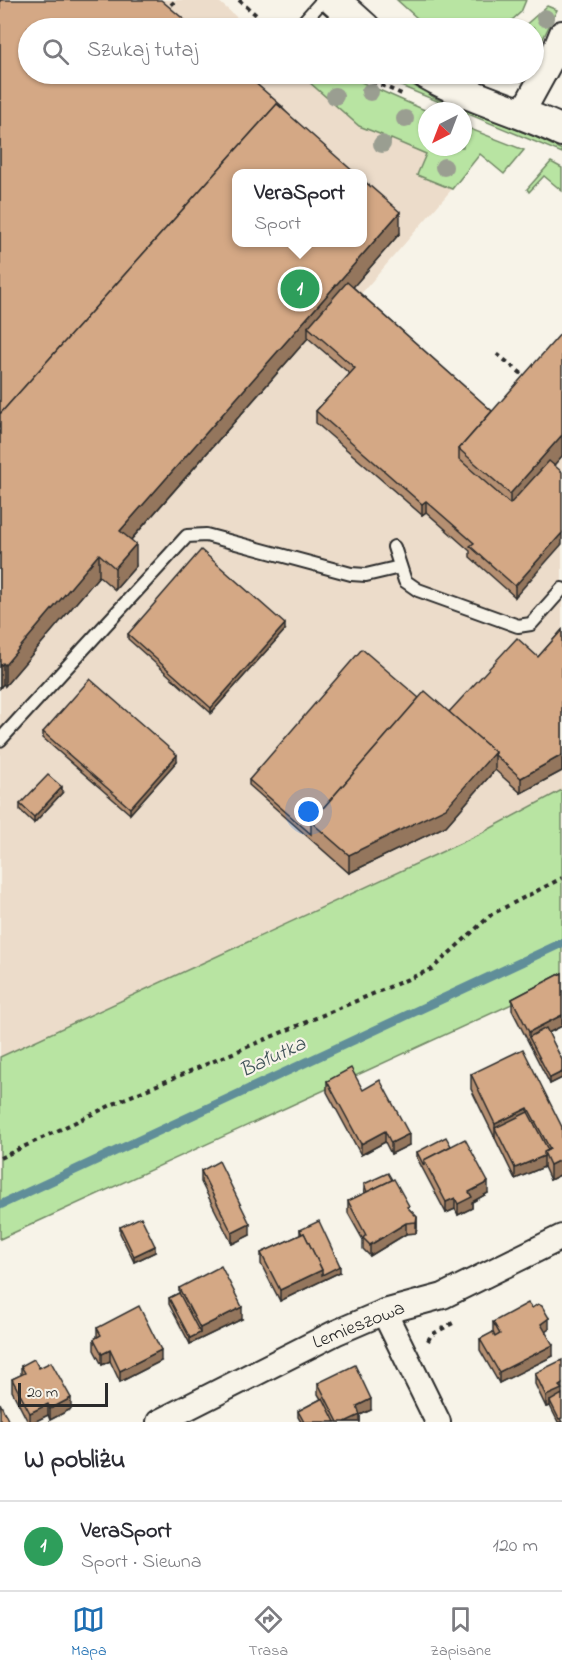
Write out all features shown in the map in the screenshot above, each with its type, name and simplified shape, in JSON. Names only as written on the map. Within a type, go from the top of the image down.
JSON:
[{"type":"street","points":[[334,0],[354,18]]},
{"type":"street","points":[[544,69],[562,33]]},
{"type":"street","points":[[449,84],[522,112],[562,131]]},
{"type":"street","points":[[522,112],[536,84]]},
{"type":"street","name":"Lemieszowa","points":[[159,1422],[335,1333],[384,1312],[442,1296],[562,1237]]},
{"type":"street","points":[[384,1312],[438,1422]]},
{"type":"lane","points":[[307,18],[323,0]]},
{"type":"lane","points":[[0,740],[187,536],[206,535],[351,574],[366,574],[400,567]]},
{"type":"lane","points":[[394,547],[405,581],[418,590],[518,626],[531,624],[562,590]]},
{"type":"path","points":[[171,5],[176,0]]},
{"type":"path","points":[[239,0],[260,18]]},
{"type":"path","points":[[380,84],[408,96]]},
{"type":"path","points":[[497,354],[535,384]]},
{"type":"path","points":[[0,1158],[124,1099],[432,969],[492,914],[562,878]]},
{"type":"path","points":[[427,1345],[431,1335],[454,1323],[442,1296]]},
{"type":"shaded area","points":[[0,0],[217,0],[238,18],[18,18],[18,84],[311,84],[359,126],[418,151],[418,156],[425,156],[417,175],[452,189],[360,295],[496,416],[562,346],[562,790],[478,835],[0,1057]]},
{"type":"green space","points":[[397,0],[526,0],[521,12],[514,18],[417,18]]},
{"type":"green space","points":[[547,6],[557,10],[544,37],[544,18],[533,18]]},
{"type":"green space","points":[[311,84],[366,84],[418,107],[418,151],[391,139],[386,151],[377,147],[382,135],[359,126]]},
{"type":"green space","points":[[396,84],[411,84],[445,102],[439,102]]},
{"type":"green space","points":[[472,112],[536,137],[562,150],[562,153],[472,116]]},
{"type":"green space","points":[[472,130],[524,150],[504,174],[480,154],[452,189],[417,175],[425,156],[472,156]]},
{"type":"green space","points":[[551,162],[562,168],[562,191],[544,176],[529,192],[527,189]]},
{"type":"green space","points":[[562,790],[562,981],[0,1239],[0,1057],[478,835]]},
{"type":"building","points":[[0,0],[161,0],[182,18],[18,18],[18,84],[257,84],[283,107],[277,104],[0,414]]},
{"type":"building","points":[[277,104],[350,169],[232,169],[232,247],[367,247],[367,183],[400,212],[120,531],[136,544],[115,568],[99,554],[5,665],[3,663],[0,666],[0,414]]},
{"type":"building","points":[[347,282],[492,411],[459,449],[459,459],[510,504],[549,461],[562,472],[562,533],[515,586],[470,546],[474,543],[426,501],[422,504],[316,411],[355,368],[308,327]]},
{"type":"building","points":[[562,332],[562,435],[510,494],[459,449]]},
{"type":"building","points":[[201,550],[285,624],[211,708],[128,634]]},
{"type":"building","points":[[562,630],[562,755],[521,778],[449,712],[517,638],[538,657]]},
{"type":"building","points":[[362,649],[419,698],[311,822],[311,834],[249,780]]},
{"type":"building","points":[[90,679],[177,755],[130,808],[43,732]]},
{"type":"building","points":[[425,691],[495,752],[446,808],[349,855],[311,822]]},
{"type":"building","points":[[48,775],[62,787],[34,817],[20,804]]},
{"type":"building","points":[[562,973],[562,1015],[529,1032],[512,999]]},
{"type":"building","points":[[546,1028],[562,1060],[562,1072],[550,1078],[529,1037]]},
{"type":"building","points":[[523,1049],[562,1127],[562,1159],[550,1165],[544,1152],[550,1149],[528,1108],[495,1124],[471,1074]]},
{"type":"building","points":[[351,1068],[363,1090],[380,1080],[409,1134],[391,1143],[385,1131],[361,1144],[327,1081]]},
{"type":"building","points":[[528,1112],[548,1150],[544,1152],[544,1156],[515,1168],[495,1128]]},
{"type":"building","points":[[446,1137],[451,1146],[424,1160],[424,1166],[417,1152]]},
{"type":"building","points":[[465,1139],[488,1182],[469,1192],[472,1197],[458,1204],[455,1198],[446,1202],[424,1160]]},
{"type":"building","points":[[219,1161],[250,1224],[232,1233],[201,1171]]},
{"type":"building","points":[[388,1173],[392,1180],[367,1192],[364,1184]]},
{"type":"building","points":[[394,1179],[409,1206],[407,1207],[417,1217],[416,1222],[406,1223],[370,1245],[363,1238],[366,1235],[348,1201]]},
{"type":"building","points":[[141,1217],[155,1246],[134,1256],[120,1227]]},
{"type":"building","points":[[319,1221],[340,1266],[322,1275],[322,1270],[304,1233],[302,1234],[300,1230]]},
{"type":"building","points":[[304,1233],[322,1270],[280,1290],[261,1253]]},
{"type":"building","points":[[221,1266],[242,1307],[200,1328],[179,1288]]},
{"type":"building","points":[[179,1293],[200,1333],[190,1338],[169,1298]]},
{"type":"building","points":[[528,1303],[532,1308],[538,1304],[542,1306],[549,1318],[541,1324],[553,1345],[499,1372],[480,1339],[493,1332],[495,1337],[500,1334],[493,1322]]},
{"type":"building","points":[[139,1306],[161,1350],[120,1371],[110,1350],[102,1354],[94,1339],[101,1335],[97,1328]]},
{"type":"building","points":[[34,1359],[39,1368],[51,1362],[71,1398],[50,1409],[48,1404],[30,1413],[12,1379],[25,1373],[21,1366]]},
{"type":"building","points":[[562,1360],[562,1384],[559,1386],[562,1389],[546,1396],[535,1373]]},
{"type":"building","points":[[355,1365],[371,1399],[357,1406],[360,1415],[345,1422],[338,1422],[318,1383]]},
{"type":"building","points":[[562,1394],[562,1418],[559,1419],[550,1401]]},
{"type":"building","points":[[323,1398],[335,1422],[304,1422],[298,1411]]},
{"type":"building","points":[[0,1403],[9,1422],[0,1422]]},
{"type":"waterway","name":"Bałutka","points":[[0,1205],[562,943]]},
{"type":"place","name":"VeraSport","points":[[300,289]]}]
